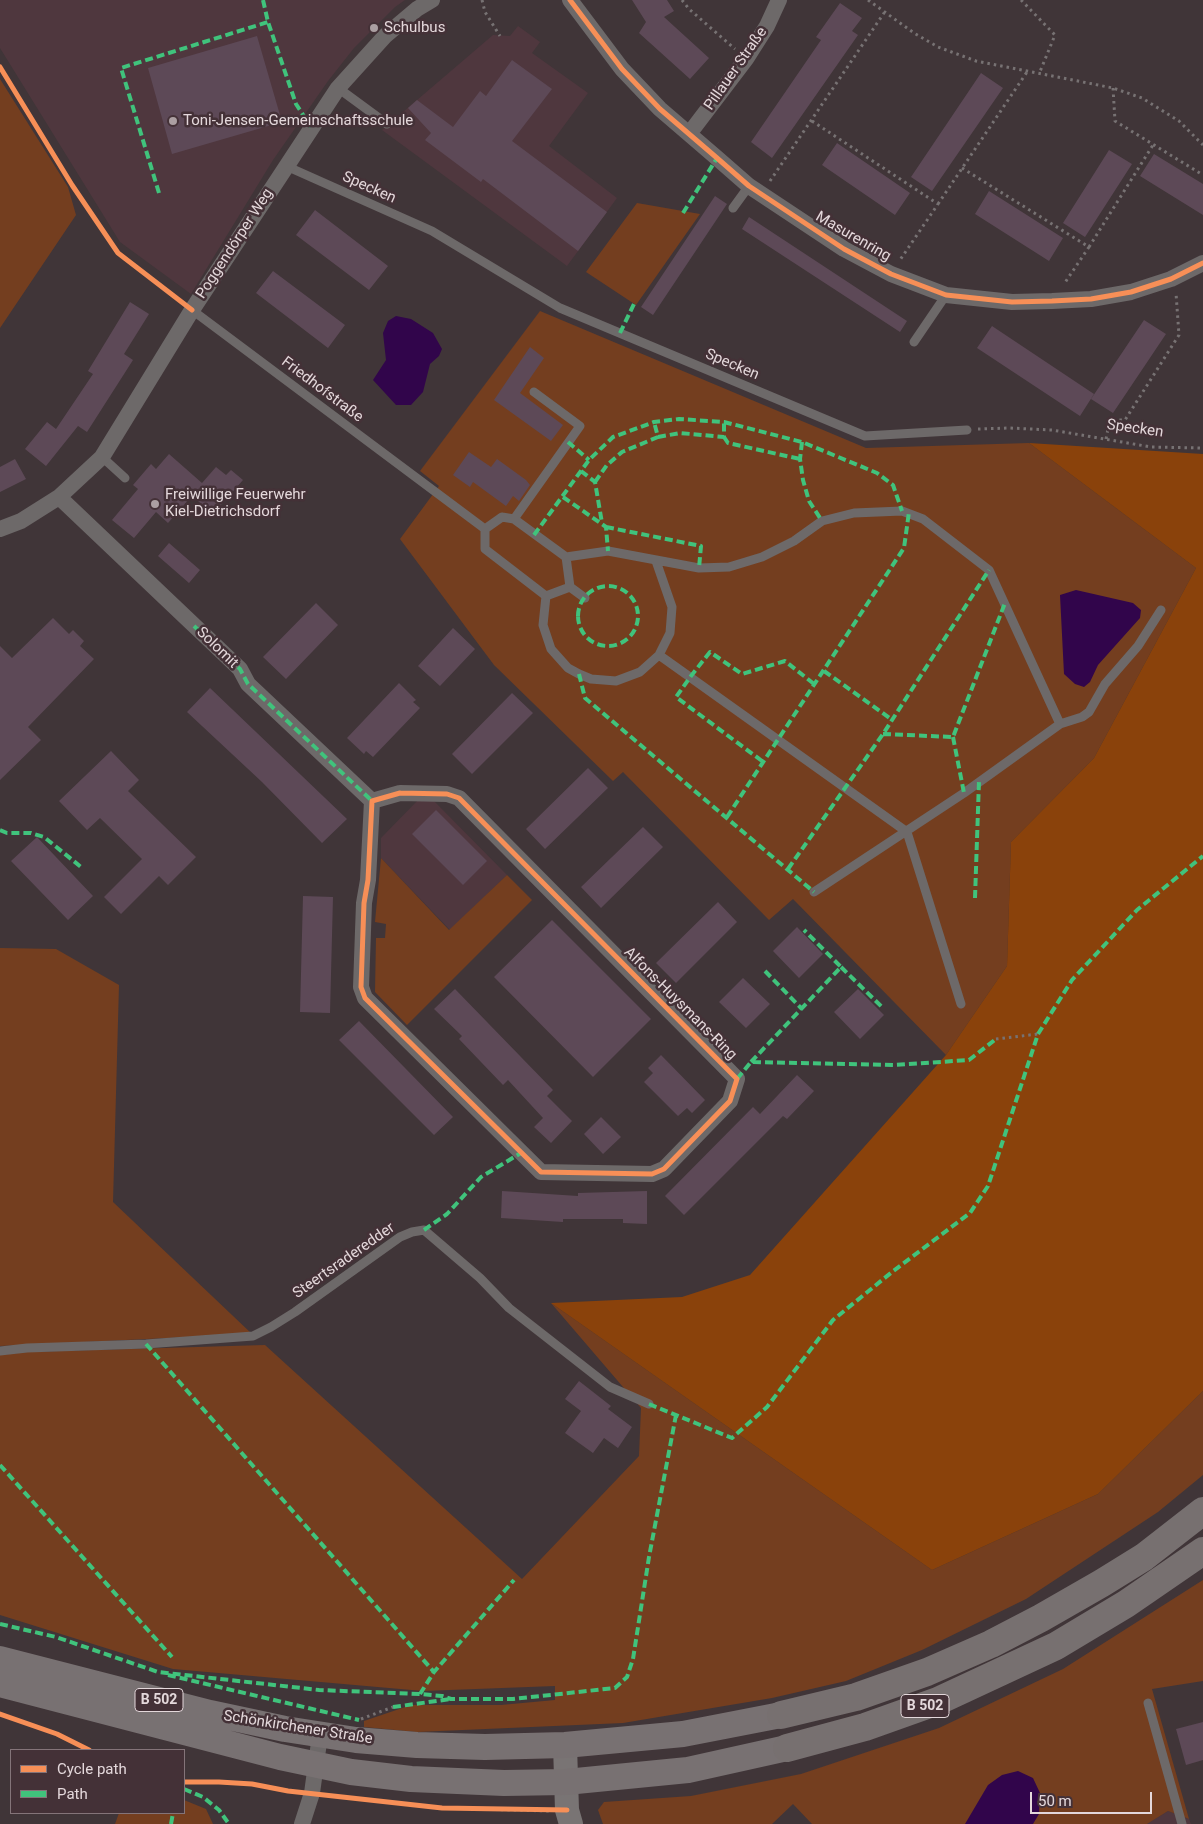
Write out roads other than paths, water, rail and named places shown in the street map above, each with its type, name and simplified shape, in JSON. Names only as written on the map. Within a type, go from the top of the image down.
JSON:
[{"type":"highway","name":"B 502","points":[[781,1715],[856,1697],[926,1672],[991,1644],[1102,1583],[1144,1556],[1203,1512]]},
{"type":"highway","name":"B 502","points":[[787,1748],[856,1729],[938,1701],[1056,1646],[1126,1604],[1203,1551]]},
{"type":"main road","name":"Schönkirchener Straße","points":[[0,1659],[210,1713],[320,1735],[417,1745],[485,1747],[565,1745]]},
{"type":"main road","name":"Schönkirchener Straße","points":[[0,1684],[204,1738],[351,1772],[411,1778],[504,1783],[566,1782]]},
{"type":"main road","name":"B 502","points":[[565,1745],[683,1734],[781,1715]]},
{"type":"main road","points":[[565,1745],[569,1817]]},
{"type":"main road","name":"B 502","points":[[566,1782],[688,1770],[787,1748]]},
{"type":"street","name":"Poggendörper Weg","points":[[0,529],[21,520],[59,497],[102,457],[192,310],[338,88],[385,36],[417,9],[432,0]]},
{"type":"street","name":"Masurenring","points":[[570,0],[622,69],[660,108],[689,134],[755,190],[844,249],[891,274],[946,295],[1012,302],[1091,300],[1131,292],[1171,279],[1203,263]]},
{"type":"street","name":"Pillauer Straße","points":[[689,134],[746,59],[767,26],[779,0]]},
{"type":"street","name":"Solomit","points":[[59,497],[240,669],[248,684],[372,801]]},
{"type":"street","name":"Alfons-Huysmans-Ring","points":[[400,793],[447,794],[459,798],[737,1080],[730,1101],[664,1169],[652,1174],[541,1172],[365,998],[361,987],[364,903],[368,880],[372,801],[400,793]]},
{"type":"street","points":[[302,1824],[312,1793],[320,1735]]},
{"type":"lane","points":[[338,88],[387,124]]},
{"type":"lane","name":"Specken","points":[[286,166],[432,231],[560,308],[866,436],[967,430]]},
{"type":"lane","points":[[733,208],[755,190]]},
{"type":"lane","points":[[914,342],[946,295]]},
{"type":"lane","name":"Friedhofstraße","points":[[192,310],[434,492],[485,528]]},
{"type":"lane","points":[[514,519],[580,426],[534,392]]},
{"type":"lane","points":[[102,457],[125,478]]},
{"type":"lane","points":[[546,596],[485,549],[485,528],[502,517],[514,519],[566,557],[608,551],[699,568],[729,567],[762,558],[794,541],[822,521],[854,513],[909,512],[923,519],[989,570],[1060,724]]},
{"type":"lane","points":[[566,557],[570,587],[585,598]]},
{"type":"lane","points":[[546,596],[543,625],[551,649],[568,668],[578,674],[591,679],[616,681],[640,672],[659,655],[670,633],[672,608],[656,561]]},
{"type":"lane","points":[[546,596],[570,587]]},
{"type":"lane","points":[[814,892],[907,832],[1060,724],[1082,717],[1089,712],[1106,684],[1138,646],[1161,610]]},
{"type":"lane","points":[[659,655],[907,832],[961,1004]]},
{"type":"lane","name":"Steertsraderedder","points":[[0,1351],[27,1348],[146,1344],[253,1336],[271,1328],[295,1312],[400,1237],[424,1230],[480,1278],[509,1308],[610,1387],[649,1404]]},
{"type":"lane","points":[[1148,1703],[1182,1824]]},
{"type":"place","name":"Schulbus","points":[[374,28]]},
{"type":"place","name":"Toni-Jensen-Gemeinschaftsschule","points":[[173,121]]},
{"type":"place","name":"Freiwillige Feuerwehr Kiel-Dietrichsdorf","points":[[155,504]]}]
